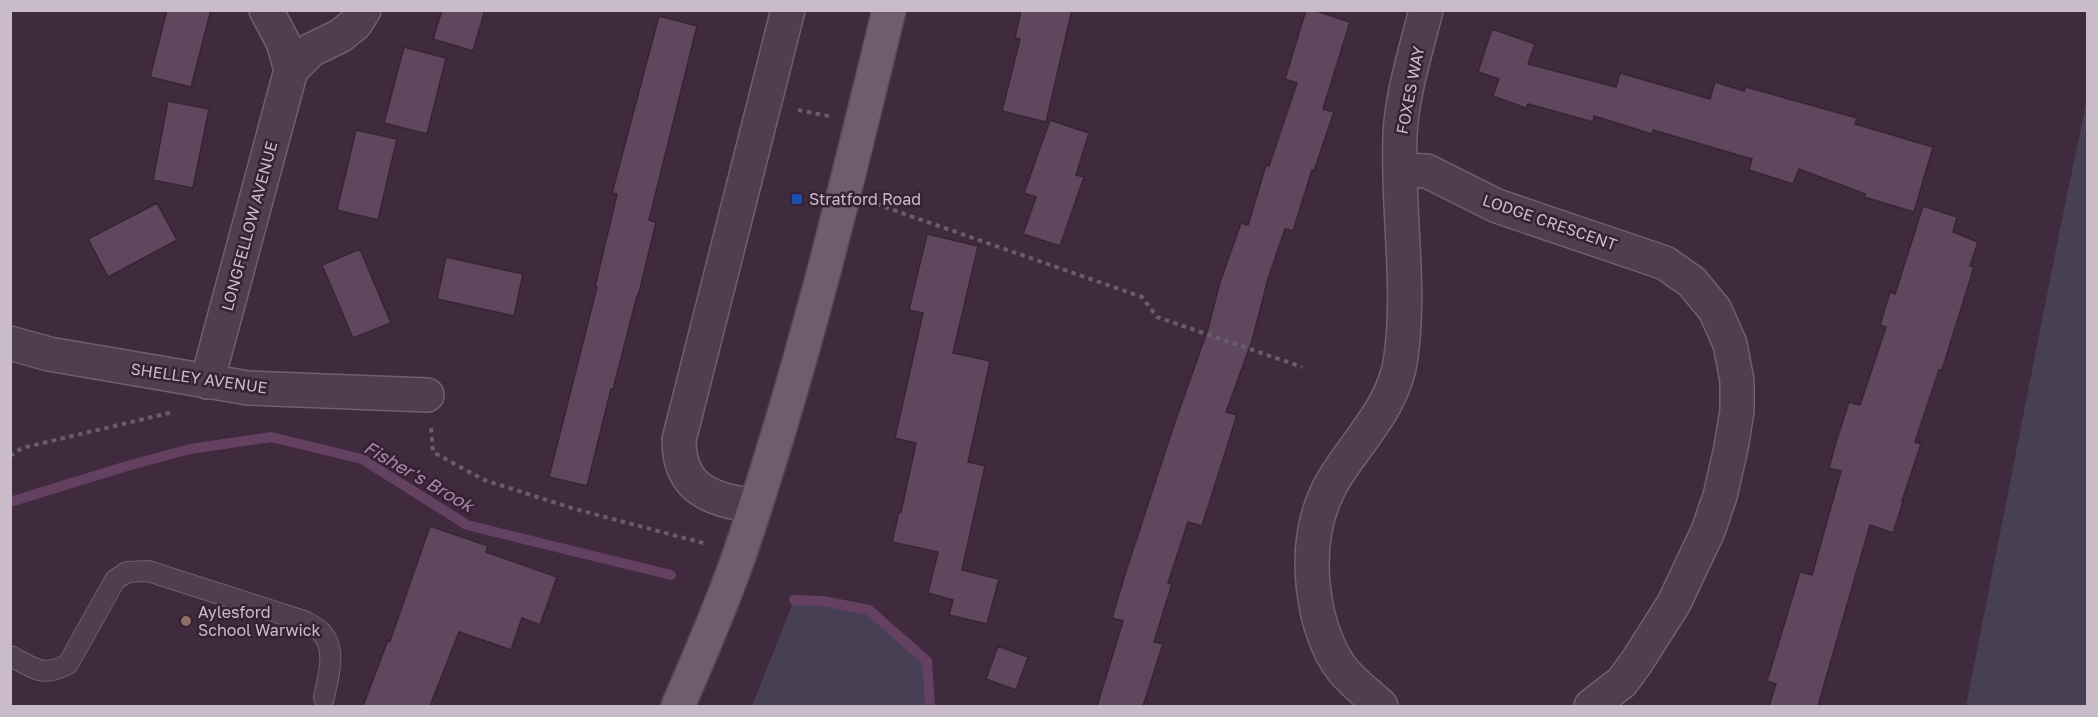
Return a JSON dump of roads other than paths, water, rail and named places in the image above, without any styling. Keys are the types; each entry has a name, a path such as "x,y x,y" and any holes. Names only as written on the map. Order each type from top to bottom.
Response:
{"main road":[{"path":"678,706 740,552 779,434 827,266 889,10"}],"street":[{"name":"LONGFELLOW AVENUE","path":"207,382 291,70 284,42 266,10"},
{"path":"291,70 311,50 340,36 355,24 364,10"},
{"path":"755,506 725,502 705,493 689,480 682,465 679,440 788,10"},
{"name":"FOXES WAY","path":"1401,170 1400,134 1405,98 1426,10"},
{"path":"1381,706 1341,668 1328,647 1313,593 1311,563 1313,537 1319,511 1333,481 1386,404 1395,384 1401,359 1405,321 1401,170"},
{"name":"LODGE CRESCENT","path":"1401,170 1427,171 1497,206 1665,263 1692,282 1715,310 1730,344 1737,381 1737,411 1720,496 1708,531 1674,603 1638,660 1622,682 1591,706"},
{"name":"SHELLEY AVENUE","path":"10,343 49,354 248,388 427,394"}],"lane":[{"path":"10,656 44,672 57,670 68,664 115,580 127,572 148,571 304,621 321,632 329,646 331,660 324,698"}],"waterway":[{"name":"Fisher's Brook","path":"10,502 190,449 271,437 362,459 467,525 671,575"},
{"name":"Fisher's Brook","path":"794,600 823,601 869,610 927,661 930,706"}],"place":[{"name":"Stratford Road","path":"797,199"},
{"name":"Aylesford School Warwick","path":"186,621"}]}
